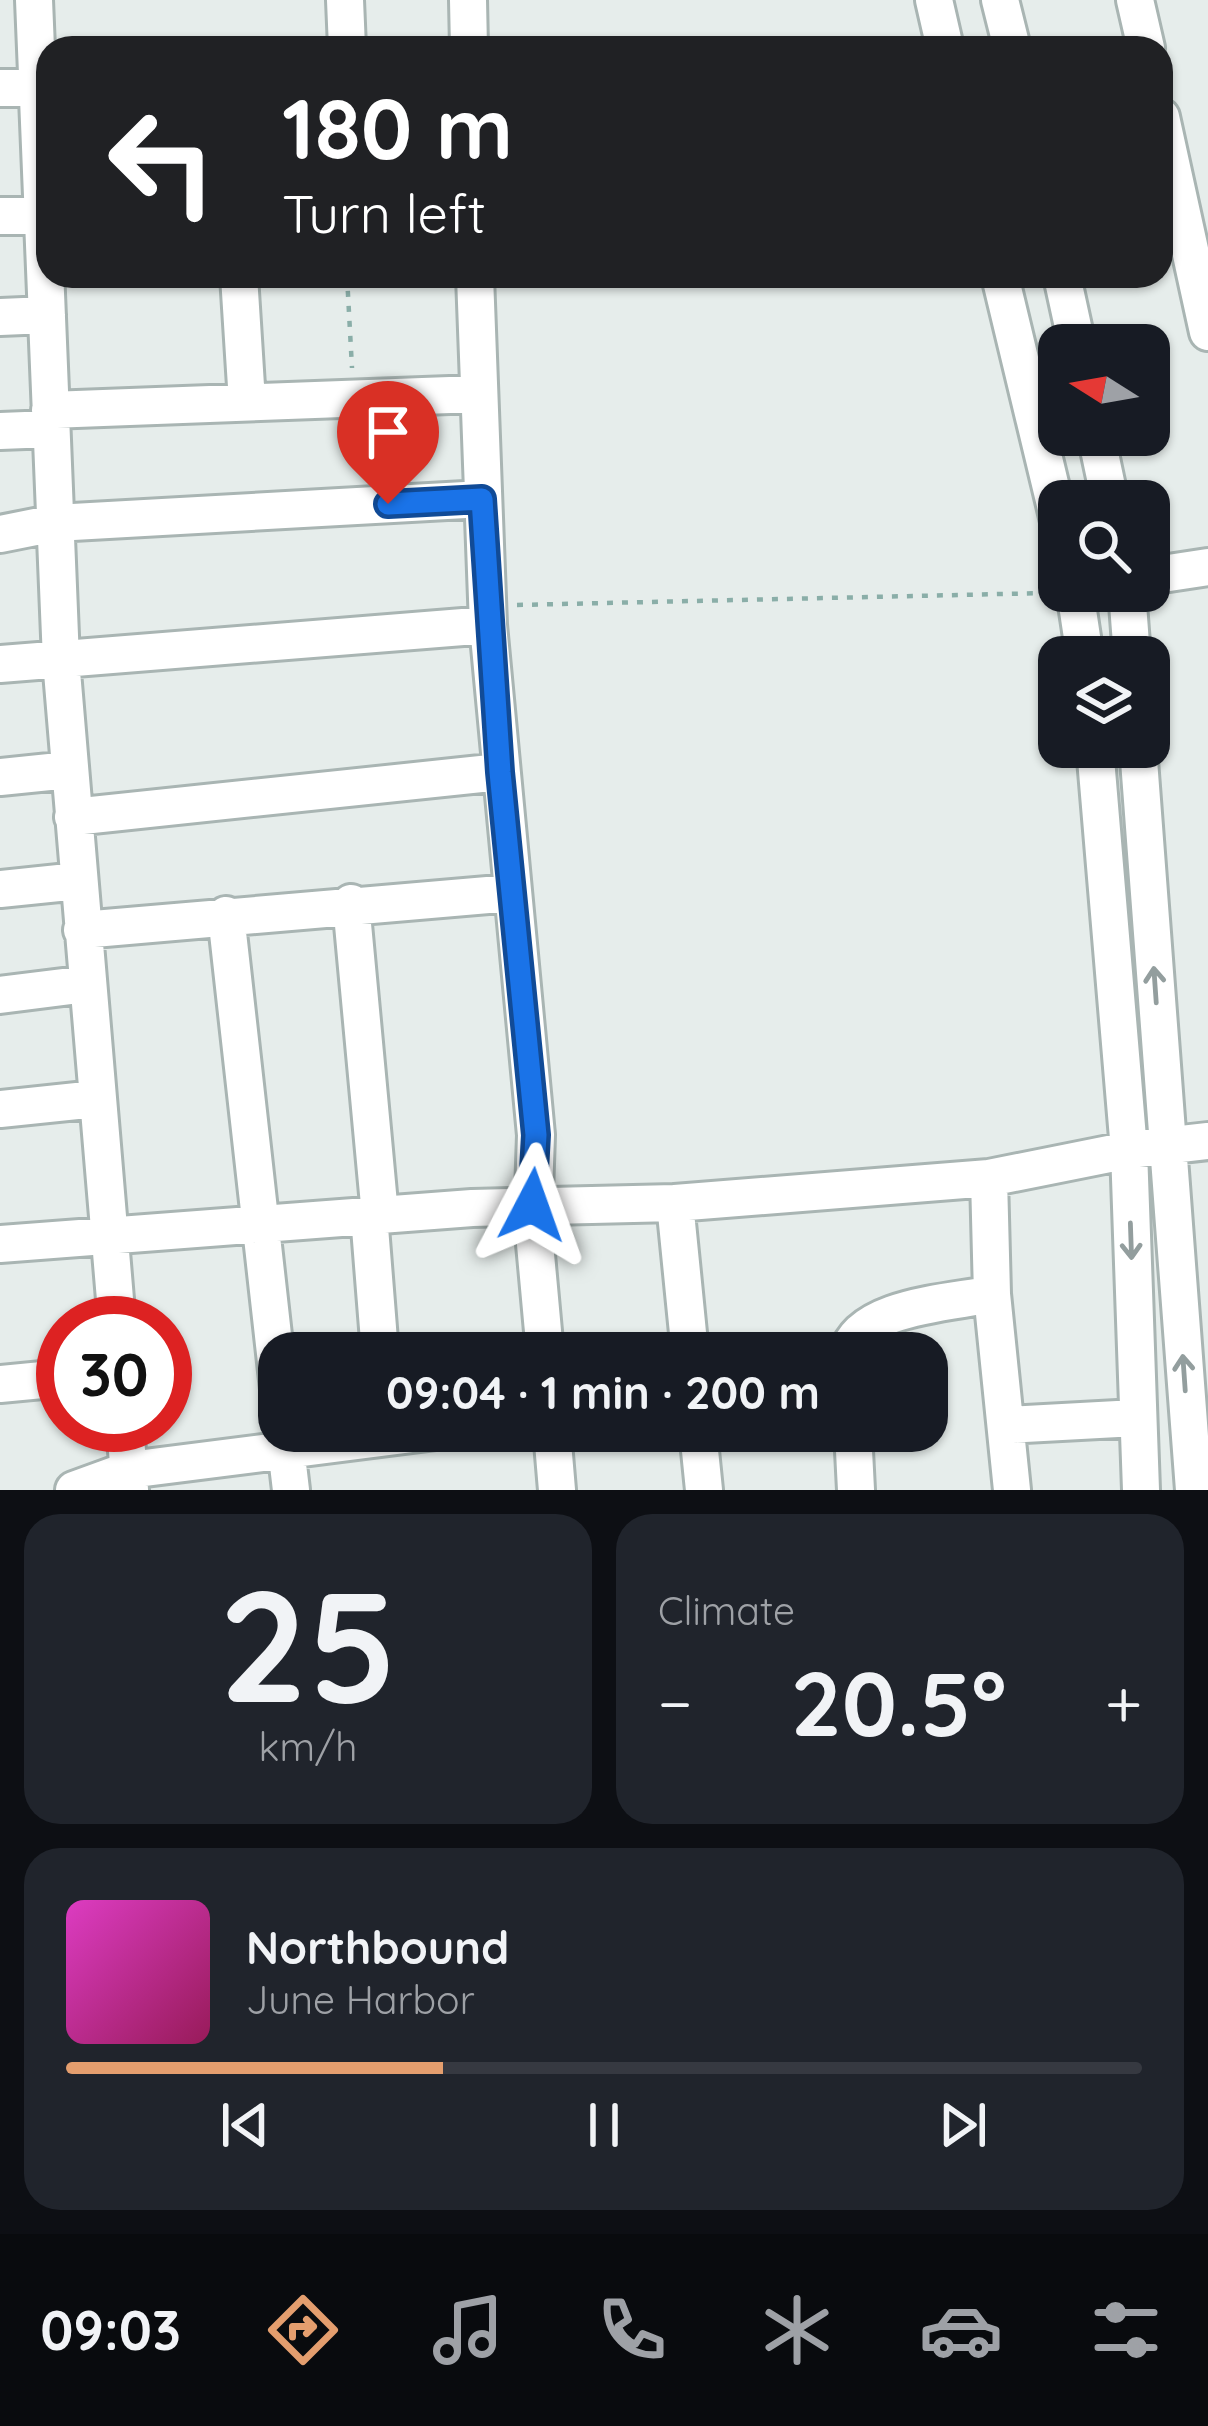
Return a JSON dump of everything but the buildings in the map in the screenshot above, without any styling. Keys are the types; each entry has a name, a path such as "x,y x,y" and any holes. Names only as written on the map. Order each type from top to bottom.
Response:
{"street":[{"path":"34,0 38,36"},
{"path":"345,0 346,36"},
{"path":"468,0 469,36"},
{"path":"934,0 942,36"},
{"path":"1000,0 1009,36"},
{"path":"1136,0 1144,36"},
{"path":"0,88 36,87"},
{"path":"1173,158 1208,161"},
{"path":"1173,184 1206,314"},
{"path":"0,216 36,216"},
{"path":"46,288 61,659 115,1296"},
{"path":"240,288 247,402"},
{"path":"475,288 488,615 536,1135 532,1205 542,1332"},
{"path":"1003,288 1049,480"},
{"path":"1065,288 1072,324"},
{"path":"0,317 47,315"},
{"path":"0,431 51,420 247,402 477,394"},
{"path":"0,534 55,523 482,499"},
{"path":"1170,573 1208,567"},
{"path":"0,664 488,615"},
{"path":"1097,768 1129,1150 1141,1490"},
{"path":"1139,768 1194,1490"},
{"path":"0,777 69,770"},
{"path":"74,817 500,772"},
{"path":"0,889 78,881"},
{"path":"82,930 511,892"},
{"path":"351,903 379,1332"},
{"path":"226,915 272,1332"},
{"path":"0,995 86,984"},
{"path":"0,1109 96,1099"},
{"path":"0,1244 532,1205 675,1203 989,1178 1129,1150 1208,1141"},
{"path":"989,1178 992,1294 1012,1490"},
{"path":"675,1203 688,1332"},
{"path":"859,1332 876,1318 992,1294"},
{"path":"0,1384 36,1381"},
{"path":"1007,1426 1136,1418"},
{"path":"74,1490 258,1446"},
{"path":"287,1452 291,1490"},
{"path":"554,1452 557,1490"},
{"path":"700,1452 704,1490"},
{"path":"854,1452 856,1490"}],"path":[{"path":"348,288 353,398"},
{"path":"488,615 1038,593"}],"route":[{"path":"388,504 482,499 500,772 536,1135 532,1205"}]}
